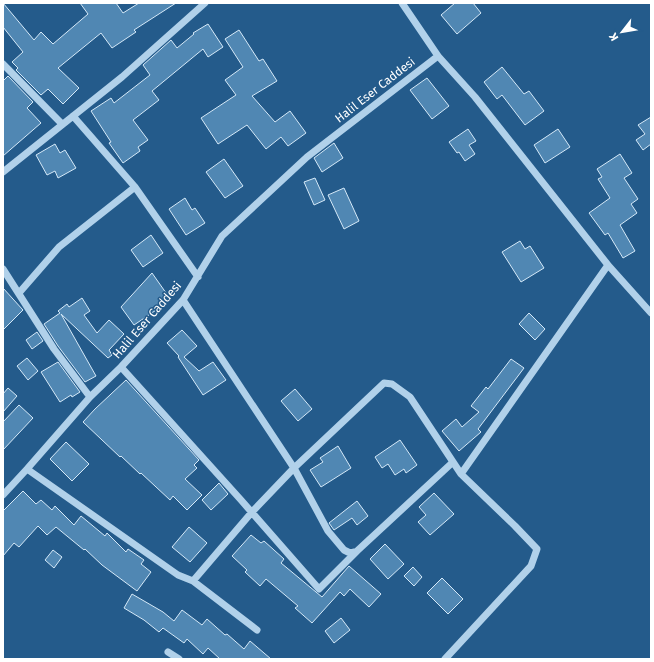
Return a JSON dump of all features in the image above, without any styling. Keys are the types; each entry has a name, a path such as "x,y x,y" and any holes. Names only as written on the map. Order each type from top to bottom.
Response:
{"street":[{"path":"3,172 122,77 205,3"},
{"path":"402,3 438,56 475,97 608,265 650,311"},
{"name":"Halil Eser Caddesi","path":"3,494 90,397 183,300 198,278 222,236 307,157 438,56"},
{"path":"3,64 62,124"},
{"path":"73,116 135,187 198,278"},
{"path":"19,293 59,247 135,187"},
{"path":"461,474 608,265"},
{"path":"3,269 54,349 90,397"},
{"path":"183,300 294,468 328,531 344,550 350,553 357,551"},
{"path":"121,366 319,589 357,551 453,462"},
{"path":"193,581 252,512 294,468 384,383 392,384 410,397 461,474 537,549 531,566 445,659"},
{"path":"27,469 178,575 193,581 257,630"},
{"path":"168,652 179,659"}],"building":[{"path":"3,3 34,40 41,32 53,44 88,14 80,3 116,3 123,13 139,3 176,3 134,30 136,32 112,48 101,33 58,68 79,88 63,104 48,89 41,95 16,70 18,68 12,62 23,52 3,27"},
{"path":"455,3 473,3 481,13 457,34 441,15"},
{"path":"208,24 223,47 208,57 203,49 152,91 159,100 133,120 148,140 138,147 140,151 123,163 109,143 111,142 91,111 111,98 114,103 150,75 143,65 171,40 177,48 194,34 193,33"},
{"path":"239,30 259,61 263,59 277,81 252,96 275,122 290,111 306,133 288,146 281,137 266,149 247,125 218,144 201,118 236,95 225,80 243,67 225,39"},
{"path":"502,67 524,94 529,91 544,111 525,125 502,95 497,99 484,82"},
{"path":"8,76 33,102 27,108 41,123 3,156 3,81"},
{"path":"427,78 449,106 432,119 410,90"},
{"path":"651,117 651,144 643,150 636,140 645,134 638,125"},
{"path":"468,129 476,141 469,145 475,154 465,161 459,152 457,153 449,142"},
{"path":"558,129 570,147 545,163 534,145"},
{"path":"334,143 343,158 322,172 314,158"},
{"path":"55,144 60,153 65,150 76,168 58,178 55,171 47,175 36,155"},
{"path":"620,154 632,173 624,178 638,199 631,204 637,213 620,225 635,251 623,258 608,233 605,235 589,213 610,198 598,179 602,177 597,169"},
{"path":"224,159 243,186 225,198 206,172"},
{"path":"315,178 325,200 314,205 304,182"},
{"path":"344,188 359,221 344,229 328,195"},
{"path":"185,198 192,210 195,208 205,223 186,235 169,209"},
{"path":"151,235 163,253 143,267 131,250"},
{"path":"520,241 525,249 530,246 544,268 521,282 502,252"},
{"path":"152,273 171,300 134,325 121,307"},
{"path":"3,288 23,310 3,330"},
{"path":"82,298 90,311 84,315 97,333 109,320 124,334 109,350 112,355 108,358 61,314 96,376 85,382 58,346 44,324 60,313 58,311 67,304 69,307"},
{"path":"529,313 545,329 535,340 519,324"},
{"path":"182,330 197,346 184,357 199,371 213,362 226,380 203,395 178,357 179,356 167,343"},
{"path":"37,332 43,341 32,349 26,340"},
{"path":"27,358 38,371 28,380 17,366"},
{"path":"511,359 524,368 478,429 481,432 459,451 442,431 456,419 462,427 479,412 471,406 486,387 488,389"},
{"path":"58,362 80,392 72,397 71,395 60,402 41,372"},
{"path":"126,380 199,460 194,465 197,468 185,479 202,495 187,510 173,496 170,500 141,473 140,474 121,456 120,457 83,422"},
{"path":"8,388 17,396 3,412 3,394"},
{"path":"295,389 312,409 298,421 281,401"},
{"path":"19,405 33,418 3,450 3,422"},
{"path":"400,440 417,465 406,473 404,469 395,475 388,464 382,468 375,457"},
{"path":"66,442 89,464 72,481 50,459"},
{"path":"338,446 351,468 321,487 310,470 323,462 320,458"},
{"path":"219,483 228,494 211,510 202,500"},
{"path":"23,491 36,504 41,500 52,510 55,506 74,525 81,516 105,536 107,533 126,552 128,549 144,560 141,564 151,572 137,591 102,565 85,549 84,550 56,527 47,535 38,526 19,547 14,543 3,556 3,511"},
{"path":"434,493 454,514 430,535 418,522 426,515 419,507"},
{"path":"357,501 368,516 357,525 352,518 334,530 329,523"},
{"path":"189,527 207,543 190,562 172,547"},
{"path":"251,535 261,543 264,541 284,559 281,563 322,597 349,566 381,594 369,607 350,589 344,596 340,592 312,623 295,608 298,606 266,579 260,586 245,572 247,570 232,556"},
{"path":"385,544 404,564 388,579 370,559"},
{"path":"53,550 62,557 54,568 45,560"},
{"path":"413,567 422,577 414,586 404,576"},
{"path":"442,578 463,599 448,614 427,593"},
{"path":"132,594 163,612 174,621 182,610 202,625 207,619 244,649 250,641 271,659 220,659 208,648 203,654 187,639 184,643 163,628 159,632 144,620 124,608"},
{"path":"341,618 350,630 334,643 325,631"}]}
